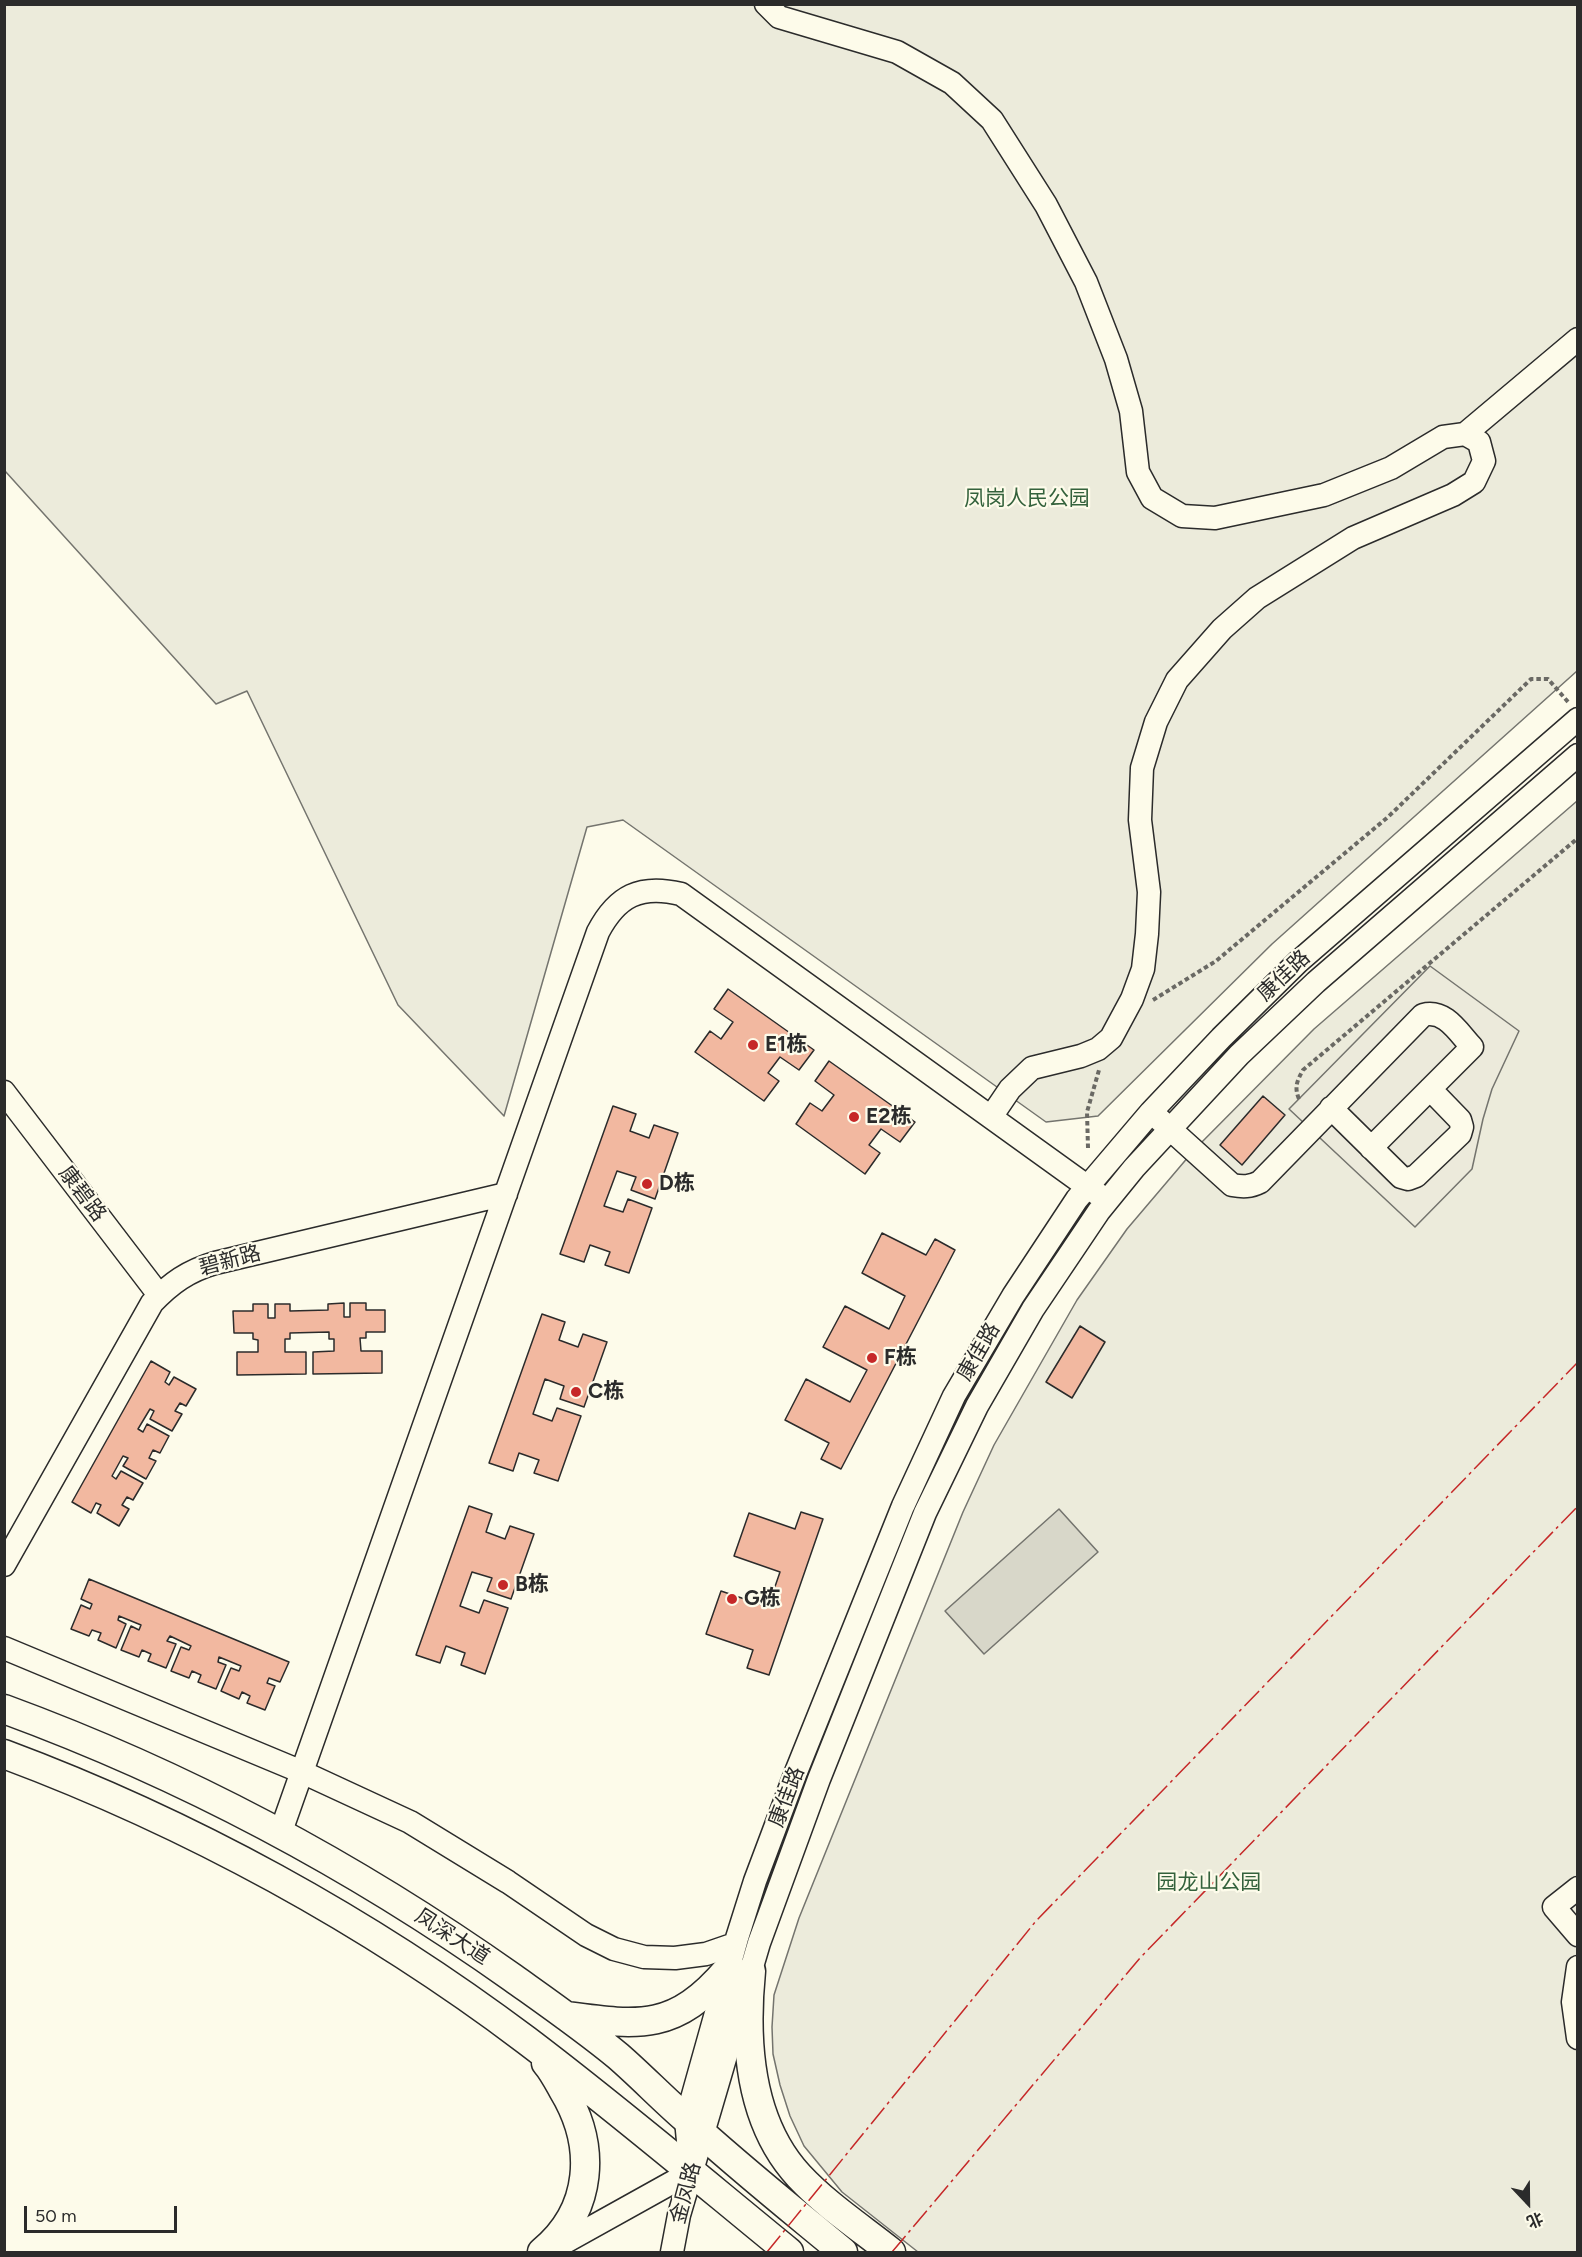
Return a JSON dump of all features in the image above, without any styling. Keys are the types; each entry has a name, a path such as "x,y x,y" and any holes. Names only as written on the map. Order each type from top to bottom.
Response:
{"main road":[{"name":"凤深大道","path":"4,1709 112,1752 189,1787 280,1834 412,1910 483,1957 619,2057 694,2127 843,2253"},
{"name":"凤深大道","path":"4,1754 127,1806 255,1869 389,1946 522,2037 593,2091 789,2253"},
{"path":"565,2016 624,2024 654,2020 683,2010 708,1992 738,1962"},
{"path":"738,1962 748,2001 750,2058 757,2093 775,2141 790,2165 810,2187 891,2253"},
{"path":"522,2037 549,2067 570,2101 584,2139 586,2167 582,2194 571,2220 544,2253"}],"street":[{"path":"766,4 778,16 897,52 952,82 992,120 1046,205 1086,282 1116,359 1131,411 1138,472 1152,498 1182,516 1215,518 1324,495 1391,468 1443,437 1465,434 1578,339"},
{"path":"991,1117 1010,1089 1032,1068 1081,1056 1098,1049 1111,1038 1122,1019 1143,969 1148,934 1149,892 1140,820 1142,768 1156,722 1177,680 1221,629 1257,598 1353,538 1454,495 1474,482 1484,461 1479,442 1465,434"},
{"name":"康佳路","path":"694,2127 738,1962 755,1881 903,1506 954,1396 989,1335 1088,1186 1151,1112 1244,1014 1298,962 1578,719"},
{"name":"康佳路","path":"738,1962 778,1888 925,1513 951,1456 1033,1309 1107,1201 1169,1128 1285,1011 1578,754"},
{"path":"280,1834 598,932 608,914 622,900 641,891 661,889 681,894 1107,1201"},
{"path":"1151,1112 1232,1185 1246,1187 1260,1182 1423,1015 1441,1014 1472,1047 1371,1148"},
{"path":"1332,1108 1401,1177 1408,1179 1416,1176 1460,1134 1462,1127 1460,1120 1430,1089"},
{"name":"康碧路","path":"4,1092 159,1295"},
{"name":"碧新路","path":"4,1565 152,1303 180,1277 206,1265 506,1194"},
{"path":"4,1648 302,1772 410,1822 489,1869 586,1935 614,1949 644,1957 675,1958 706,1954 738,1962"},
{"path":"1578,1888 1554,1907 1578,1935"},
{"path":"1578,1967 1573,2002 1578,2038"},
{"name":"金凤路","path":"672,2253 679,2215 691,2172 694,2127"},
{"path":"544,2253 691,2172"}],"path":[{"path":"1122,1019 1225,953 1388,817 1531,680 1548,679 1556,687"},
{"path":"1299,1099 1296,1090 1297,1082 1303,1070 1578,838"},
{"path":"1088,1148 1087,1112 1100,1064 1098,1049"}],"green space":[{"name":"凤岗人民公园","path":"5,5 1577,5 1577,671 1272,944 1098,1116 1046,1122 623,820 587,827 504,1116 398,1005 247,691 216,704 5,471"},
{"name":"园龙山公园","path":"1577,801 1577,2252 918,2252 842,2192 804,2146 790,2116 780,2085 773,2054 772,2027 774,1995 799,1918 963,1512 994,1445 1077,1300 1127,1229 1195,1149 1314,1029"}],"shaded area":[{"path":"1430,966 1519,1031 1492,1089 1472,1169 1415,1227 1289,1109"},
{"path":"1059,1509 1098,1552 984,1654 945,1611"}],"building":[{"name":"E1栋","path":"728,989 814,1050 799,1070 780,1057 768,1073 779,1081 764,1101 695,1052 710,1031 721,1039 733,1022 714,1009"},
{"name":"E2栋","path":"829,1061 915,1122 900,1142 881,1129 869,1145 880,1153 865,1174 796,1124 810,1103 822,1111 834,1095 815,1081"},
{"path":"1263,1096 1285,1115 1242,1165 1220,1145"},
{"name":"D栋","path":"613,1106 636,1114 630,1131 649,1138 654,1125 678,1133 655,1199 631,1190 636,1177 617,1171 604,1206 623,1212 628,1199 652,1208 629,1273 605,1265 610,1252 590,1245 584,1262 560,1254"},
{"name":"F栋","path":"882,1233 926,1255 935,1239 955,1250 841,1469 821,1459 829,1443 785,1420 806,1379 850,1402 867,1370 823,1347 845,1306 889,1329 905,1296 862,1273"},
{"path":"344,1303 344,1317 350,1317 350,1303 366,1303 366,1310 385,1310 385,1332 366,1332 366,1338 360,1338 361,1351 382,1351 382,1373 313,1374 313,1352 334,1351 334,1339 329,1339 329,1332 290,1333 290,1339 285,1339 285,1352 306,1352 306,1374 237,1375 237,1352 258,1352 258,1340 253,1339 253,1333 234,1333 233,1311 253,1311 253,1304 268,1304 268,1318 275,1318 275,1304 290,1304 290,1311 328,1310 328,1304"},
{"name":"C栋","path":"542,1314 565,1322 559,1340 578,1347 583,1334 607,1342 584,1407 560,1399 564,1386 545,1379 533,1414 552,1421 557,1408 581,1416 558,1481 534,1473 539,1460 519,1453 513,1471 489,1463"},
{"path":"1080,1326 1105,1342 1072,1398 1046,1382"},
{"path":"151,1361 170,1372 165,1382 169,1385 174,1377 196,1389 186,1406 180,1403 175,1411 182,1414 172,1431 150,1419 154,1411 150,1409 138,1429 143,1432 147,1424 169,1436 160,1453 153,1450 149,1458 156,1461 146,1479 123,1466 128,1458 123,1456 112,1476 116,1479 121,1471 143,1483 133,1500 127,1497 122,1505 129,1509 119,1526 97,1513 101,1505 96,1503 91,1513 72,1502"},
{"name":"B栋","path":"469,1506 492,1514 486,1532 505,1539 510,1526 534,1534 511,1599 487,1591 492,1578 472,1572 460,1606 479,1613 484,1600 508,1608 485,1674 461,1665 465,1653 446,1646 440,1663 416,1655"},
{"name":"G栋","path":"801,1512 823,1519 769,1675 747,1668 753,1650 706,1634 721,1591 768,1607 780,1572 734,1556 749,1513 795,1529"},
{"path":"89,1579 289,1662 280,1682 269,1678 267,1683 275,1686 265,1710 247,1703 250,1696 242,1692 239,1699 221,1691 231,1668 239,1671 241,1666 219,1657 218,1662 226,1665 216,1689 198,1682 201,1675 192,1671 189,1678 171,1671 181,1647 189,1650 191,1646 170,1636 167,1641 176,1644 166,1668 148,1661 151,1654 142,1650 139,1657 121,1650 131,1626 139,1630 141,1625 119,1616 118,1620 126,1624 116,1648 98,1640 101,1633 92,1630 89,1636 71,1629 81,1605 90,1609 92,1604 81,1599"}],"power":[{"path":"767,2252 1036,1921 1578,1362"},
{"path":"892,2252 1140,1958 1578,1506"}],"place":[{"name":"E1栋","path":"753,1045"},
{"name":"E2栋","path":"854,1117"},
{"name":"D栋","path":"647,1184"},
{"name":"F栋","path":"872,1358"},
{"name":"C栋","path":"576,1392"},
{"name":"B栋","path":"503,1585"},
{"name":"G栋","path":"732,1599"}]}
